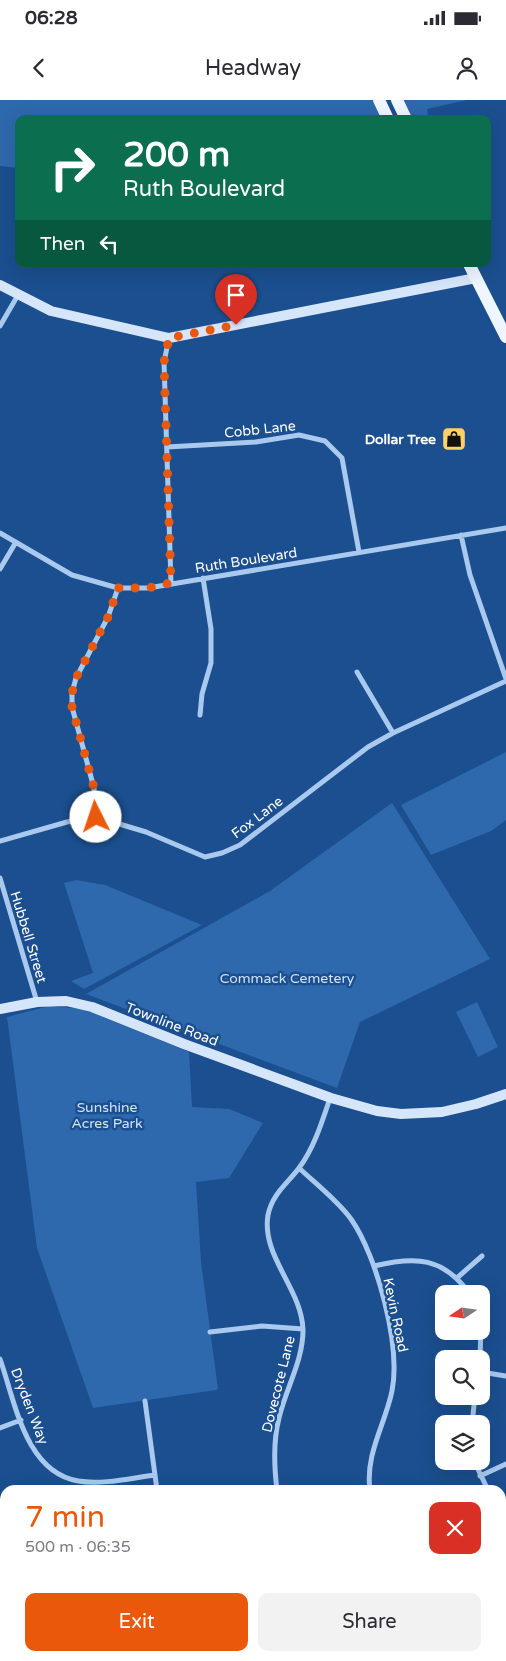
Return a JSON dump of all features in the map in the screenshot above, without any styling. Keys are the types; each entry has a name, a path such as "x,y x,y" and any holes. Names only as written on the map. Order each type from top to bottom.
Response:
{"main road":[{"path":"380,100 386,115"},
{"path":"398,100 404,115"},
{"path":"470,267 506,337"},
{"path":"0,285 51,311 169,338 476,278"},
{"name":"Townline Road","path":"0,1009 37,1002 66,1001 92,1006 186,1045 330,1098 377,1111 418,1114 442,1112 476,1104 505,1093"}],"street":[{"path":"0,326 18,295"},
{"path":"169,338 164,362 171,583"},
{"name":"Cobb Lane","path":"167,447 256,442 299,434 325,441 342,458 359,552"},
{"name":"Ruth Boulevard","path":"0,533 72,575 118,588 148,588 506,528"},
{"path":"461,535 470,575 506,680"},
{"path":"0,570 16,542"},
{"path":"200,715 202,694 211,663 212,629 203,578"},
{"path":"96,817 94,788 72,707 72,693 76,678 108,617 118,588"},
{"path":"357,672 393,733"},
{"name":"Fox Lane","path":"0,841 67,822 96,817 146,832 205,857 222,853 240,845 341,767 393,733 506,680"},
{"name":"Hubbell Street","path":"1,882 37,1002"},
{"name":"Dovecote Lane","path":"277,1485 274,1455 278,1419 298,1361 303,1328 293,1292 272,1249 268,1230 268,1214 279,1190 299,1168 310,1150 330,1098"},
{"name":"Kevin Road","path":"299,1168 350,1218 363,1240 374,1266 389,1326 394,1371 388,1406 371,1455 368,1478 369,1485"},
{"path":"458,1277 482,1256"},
{"path":"374,1266 408,1260 426,1261 442,1267 458,1277 464,1285"},
{"path":"210,1332 262,1326 303,1328"},
{"name":"Dryden Way","path":"0,1358 21,1420 38,1456 59,1475 79,1481 100,1482 155,1475"},
{"path":"490,1373 506,1376"},
{"path":"145,1401 156,1485"},
{"path":"0,1428 21,1420"},
{"path":"480,1476 506,1464"},
{"path":"478,1470 485,1485"}],"green space":[{"path":"0,100 377,100 383,115 15,115 15,168 0,166"},
{"path":"403,100 467,100 427,109 428,115 410,115"},
{"path":"506,752 506,820 491,831 431,855 401,805"},
{"name":"Commack Cemetery","path":"392,803 490,959 360,1022 337,1088 86,994 270,891"},
{"path":"76,880 105,885 202,925 84,989 71,981 93,973 64,883"},
{"path":"477,1002 498,1047 478,1057 456,1012"},
{"name":"Sunshine Acres Park","path":"49,1006 84,1009 189,1052 192,1107 229,1109 263,1123 229,1178 196,1182 201,1262 218,1389 216,1390 93,1408 37,1248 7,1017"}],"place":[{"name":"Dollar Tree","path":"454,439"}],"route":[{"path":"96,817 94,788 72,707 72,693 76,678 108,617 118,588 148,588 171,583 164,362 169,338 236,325"}]}
